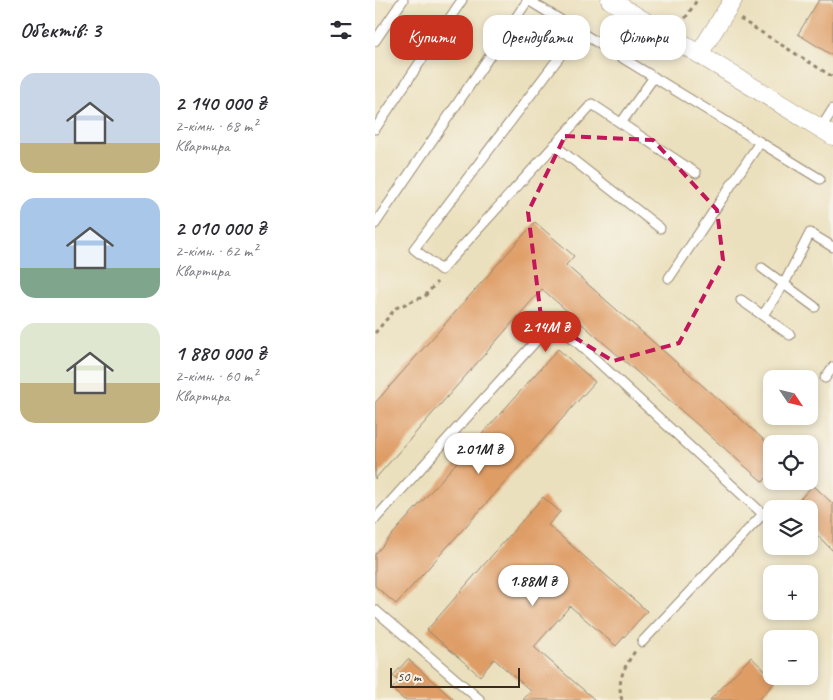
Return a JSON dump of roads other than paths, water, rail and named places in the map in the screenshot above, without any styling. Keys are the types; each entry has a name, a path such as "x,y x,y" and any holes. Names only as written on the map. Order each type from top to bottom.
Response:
{"street":[{"path":"610,0 827,132"},
{"path":"699,54 730,5"}],"lane":[{"path":"375,41 403,0"},
{"path":"375,129 462,0"},
{"path":"375,224 528,0 553,15"},
{"path":"590,38 820,179"},
{"path":"557,60 414,249 441,270 592,104 696,173"},
{"path":"621,123 654,77"},
{"path":"827,132 833,109"},
{"path":"669,278 760,142"},
{"path":"554,145 660,228"},
{"path":"763,316 784,284 810,233 833,247"},
{"path":"762,268 815,307"},
{"path":"741,300 790,336"},
{"path":"375,519 554,321 763,514 641,642"},
{"path":"825,378 833,367"},
{"path":"375,610 480,700"}]}
